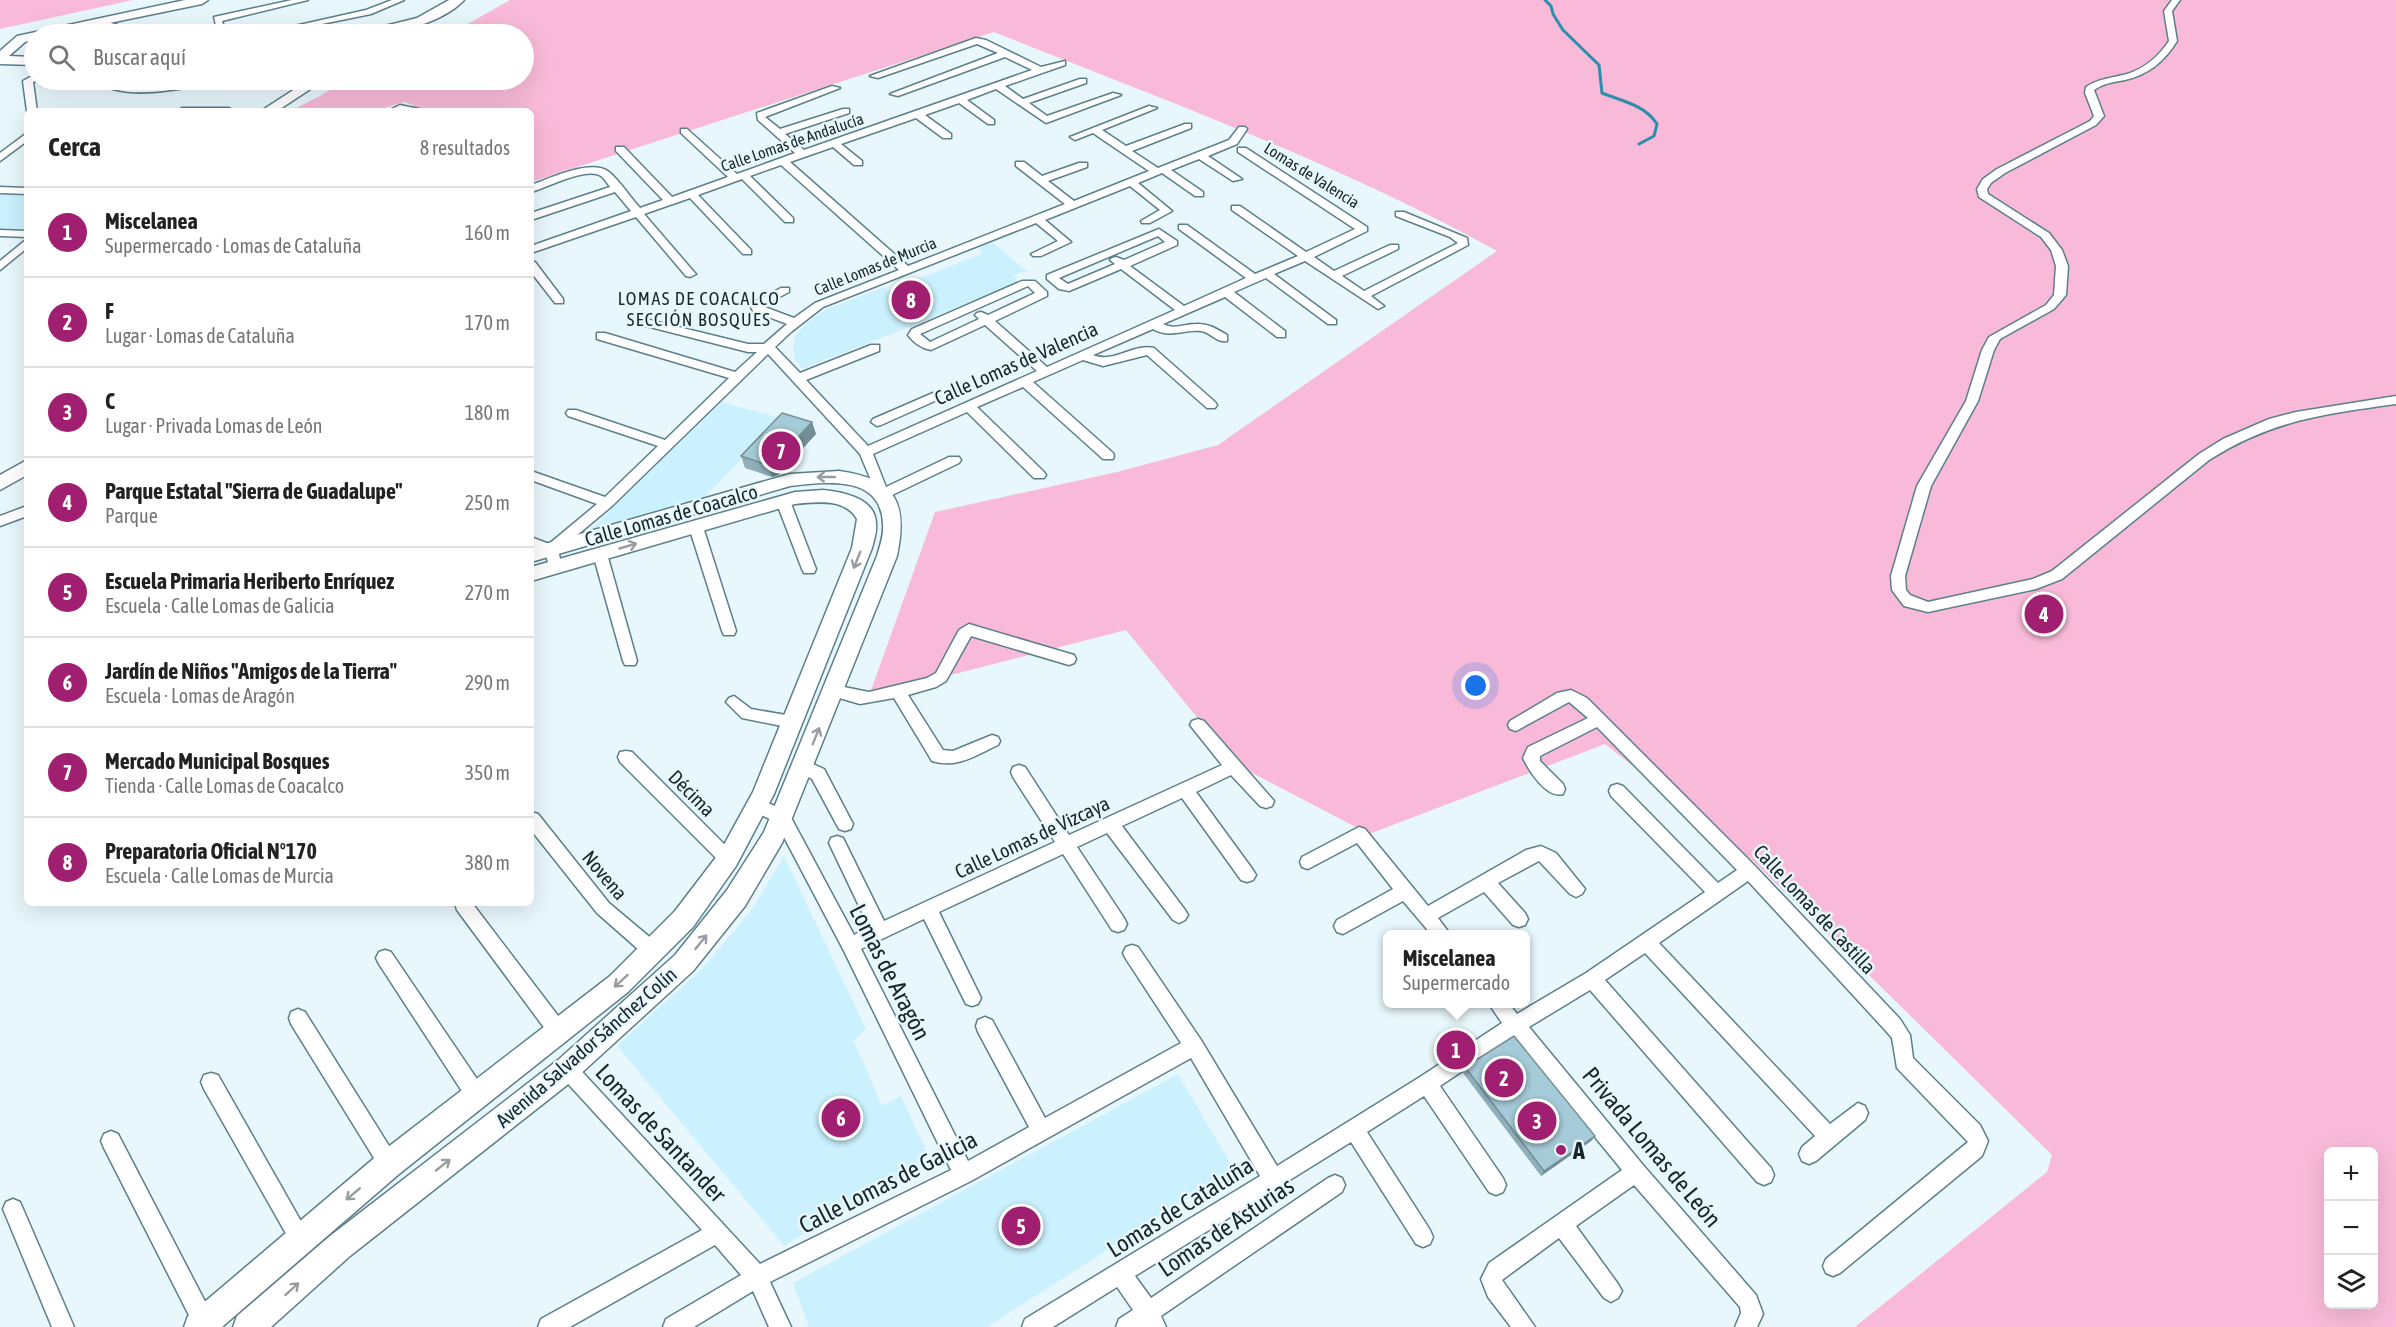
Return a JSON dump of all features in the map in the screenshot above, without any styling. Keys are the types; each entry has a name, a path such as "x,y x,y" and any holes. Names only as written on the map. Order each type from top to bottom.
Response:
{"street":[{"path":"90,24 202,0"},
{"path":"219,24 217,19 304,0"},
{"path":"313,24 368,12 400,0"},
{"path":"2176,0 2168,11 2173,41 2160,58 2134,74 2096,83 2089,89 2089,96 2099,109 2099,116 2092,123 2001,171 1987,181 1982,189 1983,195 1990,202 2031,224 2045,235 2056,250 2062,266 2060,295 2050,308 1995,337 1988,350 1972,400 1924,486 1898,576 1901,598 1914,606 1928,607 2036,584 2057,575 2204,456 2230,439 2259,426 2303,413 2396,400"},
{"path":"431,24 460,3"},
{"path":"416,24 460,3"},
{"path":"100,22 106,24"},
{"path":"1,57 24,38"},
{"path":"875,76 968,43 983,42 1041,71"},
{"path":"1,57 24,53"},
{"path":"895,94 1006,53"},
{"path":"1,57 24,59"},
{"name":"Calle Lomas de Andalucía","path":"534,249 1062,63"},
{"path":"1021,103 1083,81"},
{"path":"998,86 1044,119 1049,120 1116,95"},
{"path":"802,154 761,118 762,113 835,88"},
{"path":"32,90 33,108"},
{"path":"256,108 282,90"},
{"path":"273,108 301,90"},
{"path":"960,99 991,122"},
{"path":"1075,137 1152,108"},
{"path":"778,133 846,111"},
{"path":"918,114 947,136"},
{"path":"1125,150 1188,126"},
{"name":"Calle Lomas de Murcia","path":"554,558 607,503 796,322 819,305 1233,142 1242,129"},
{"path":"1095,130 1199,194"},
{"path":"684,131 789,219"},
{"path":"0,158 24,138"},
{"path":"834,143 858,163"},
{"path":"620,149 670,201"},
{"name":"Lomas de Valencia","path":"1242,150 1363,229"},
{"path":"1200,155 1237,179"},
{"path":"782,162 906,270"},
{"path":"1020,164 1073,205"},
{"path":"1041,180 1083,165"},
{"path":"534,188 584,171 595,170 604,173 690,274"},
{"path":"1131,183 1167,211 1146,221"},
{"path":"534,216 617,188"},
{"path":"0,190 24,191"},
{"path":"691,193 747,252"},
{"path":"1236,208 1378,306"},
{"path":"1363,296 1463,245 1463,240 1454,235 1400,214"},
{"path":"1037,219 1065,242 1037,254"},
{"path":"1183,227 1254,279"},
{"name":"Calle Lomas de Valencia","path":"866,452 1363,229"},
{"path":"1159,232 1173,243 1122,265 1069,288 1063,287 1052,279 1053,276 1159,232"},
{"path":"0,233 24,234"},
{"path":"0,267 24,245"},
{"path":"1334,275 1394,248"},
{"path":"1107,253 1183,311"},
{"path":"534,268 559,301"},
{"path":"1267,274 1332,322"},
{"path":"1026,283 1031,283 1042,292 1041,295 987,320 931,346 926,345 914,335 916,332 1026,283"},
{"path":"785,290 756,305 757,309 796,322"},
{"path":"1226,292 1281,334"},
{"path":"972,307 1045,372"},
{"path":"642,322 748,348 769,348 866,452 882,493 954,460"},
{"path":"1154,324 1163,332 1202,327 1223,338"},
{"path":"601,336 739,377"},
{"path":"799,378 875,348"},
{"path":"1083,355 1092,361 1112,362 1138,351 1150,351 1211,405"},
{"path":"1025,382 1108,456"},
{"path":"878,422 933,397"},
{"path":"916,405 934,422"},
{"path":"968,406 1039,475"},
{"path":"572,413 668,445"},
{"path":"0,484 24,468"},
{"path":"534,477 607,503"},
{"name":"Calle Lomas de Coacalco","path":"534,572 554,558 790,480 843,477 865,482 882,493"},
{"path":"0,499 24,484"},
{"name":"Avenida Salvador Sánchez Colín","path":"261,1323 340,1246 567,1069 684,963 736,898 774,836 804,767 887,556 893,526 890,506 882,493"},
{"name":"Calle Lomas de Coacalco","path":"534,555 554,558 600,555 783,501 816,495 837,498 857,507"},
{"path":"783,501 809,568"},
{"name":"Avenida Salvador Sánchez Colín","path":"202,1325 389,1164 619,984 684,920 728,859 758,805 862,548 867,528 866,517 857,507"},
{"path":"0,521 24,512"},
{"path":"696,526 729,631"},
{"path":"534,544 554,558"},
{"path":"600,555 630,661"},
{"path":"834,691 860,698 898,692 931,683 941,677 964,634 969,630 1069,659"},
{"path":"820,653 848,656"},
{"path":"898,692 938,756 954,759 992,741"},
{"name":"Calle Lomas de Castilla","path":"1516,725 1562,697 1571,696 1582,702 1749,871 1893,1025 1901,1035 1904,1062 1973,1131 1977,1142 1975,1149 1833,1266"},
{"path":"734,702 747,714 792,722"},
{"path":"1557,789 1534,765 1531,758 1534,752 1598,720"},
{"path":"1198,725 1233,767 1266,801"},
{"name":"Décima","path":"626,757 728,859"},
{"path":"804,767 818,774 845,824"},
{"name":"Calle Lomas de Vizcaya","path":"850,945 1233,767"},
{"path":"1019,772 1118,924"},
{"path":"1185,789 1247,875"},
{"path":"1617,790 1716,892"},
{"path":"758,805 782,817"},
{"name":"Lomas de Aragón","path":"782,817 850,945 964,1174"},
{"name":"Novena","path":"534,822 603,908 652,951"},
{"path":"1110,824 1179,915"},
{"path":"1308,862 1359,834 1438,930"},
{"path":"837,843 880,931"},
{"path":"1426,916 1541,852 1550,858 1576,889"},
{"name":"Lomas de Cataluña","path":"1033,1327 1354,1130 1515,1024 1592,979 1749,871"},
{"path":"1487,882 1519,919"},
{"path":"1343,926 1405,891"},
{"path":"464,906 558,1031"},
{"path":"928,908 972,998"},
{"path":"1645,941 1828,1136"},
{"path":"1132,953 1194,1046 1274,1179"},
{"path":"385,958 476,1095"},
{"path":"1592,979 1764,1174"},
{"name":"Privada Lomas de León","path":"1501,1008 1636,1172 1749,1302 1752,1314 1746,1327"},
{"path":"298,1018 389,1164"},
{"path":"985,1026 1041,1131"},
{"name":"Calle Lomas de Galicia","path":"757,1277 964,1174 1194,1046"},
{"name":"Lomas de Santander","path":"567,1069 757,1277 780,1327"},
{"path":"211,1082 300,1239"},
{"path":"1427,1084 1496,1185"},
{"path":"1809,1154 1858,1113"},
{"path":"1354,1130 1423,1237"},
{"path":"111,1141 202,1325"},
{"path":"1524,1327 1495,1290 1491,1279 1497,1270 1636,1172"},
{"name":"Lomas de Asturias","path":"1127,1327 1152,1320 1335,1185"},
{"path":"14,1209 63,1327"},
{"path":"322,1220 340,1246"},
{"path":"1562,1225 1611,1291"},
{"name":"Lomas de Santander","path":"549,1327 718,1232"},
{"path":"1121,1274 1152,1320"},
{"path":"674,1327 757,1277"}],"shaded area":[{"path":"0,0 133,0 0,29"},
{"path":"510,0 2396,0 2396,1327 1855,1327 2047,1172 2052,1155 1751,859 1605,744 1369,834 1235,764 1126,630 869,696 935,512 1117,472 1218,445 1497,251 1375,189 1312,161 994,32 534,181 534,108 411,108 413,105 404,102 385,108 296,108 330,90 534,90 534,24 468,24"},
{"path":"0,193 24,193 24,232 0,231"},
{"path":"993,243 1027,271 1014,275 1018,281 802,369 795,359 793,347 796,335 810,320 827,309 884,287 888,291 983,253 979,247"},
{"path":"722,402 781,418 703,499 587,533"},
{"path":"784,856 866,1029 854,1041 882,1106 901,1096 931,1161 834,1215 784,1246 617,1046 704,967 752,909"},
{"path":"1178,1074 1234,1169 987,1327 809,1327 793,1283"}],"building":[{"path":"782,413 812,422 774,463 768,465 741,456"},
{"path":"1514,1036 1595,1136 1544,1171 1465,1067"}],"waterway":[{"path":"1545,0 1551,6 1563,30 1599,65 1602,93 1640,108 1657,124 1654,136 1639,144"}],"place":[{"name":"Preparatoria Oficial N°170","path":"911,300"},
{"name":"Mercado Municipal Bosques","path":"781,451"},
{"name":"Parque Estatal \"Sierra de Guadalupe\"","path":"2044,614"},
{"name":"Miscelanea","path":"1456,1050"},
{"name":"F","path":"1504,1078"},
{"name":"Jardín de Niños \"Amigos de la Tierra\"","path":"841,1118"},
{"name":"C","path":"1537,1121"},
{"name":"A","path":"1561,1150"},
{"name":"Escuela Primaria Heriberto Enríquez","path":"1021,1226"}],"district":[{"name":"LOMAS DE COACALCO SECCIÓN BOSQUES","path":"699,308"}]}
